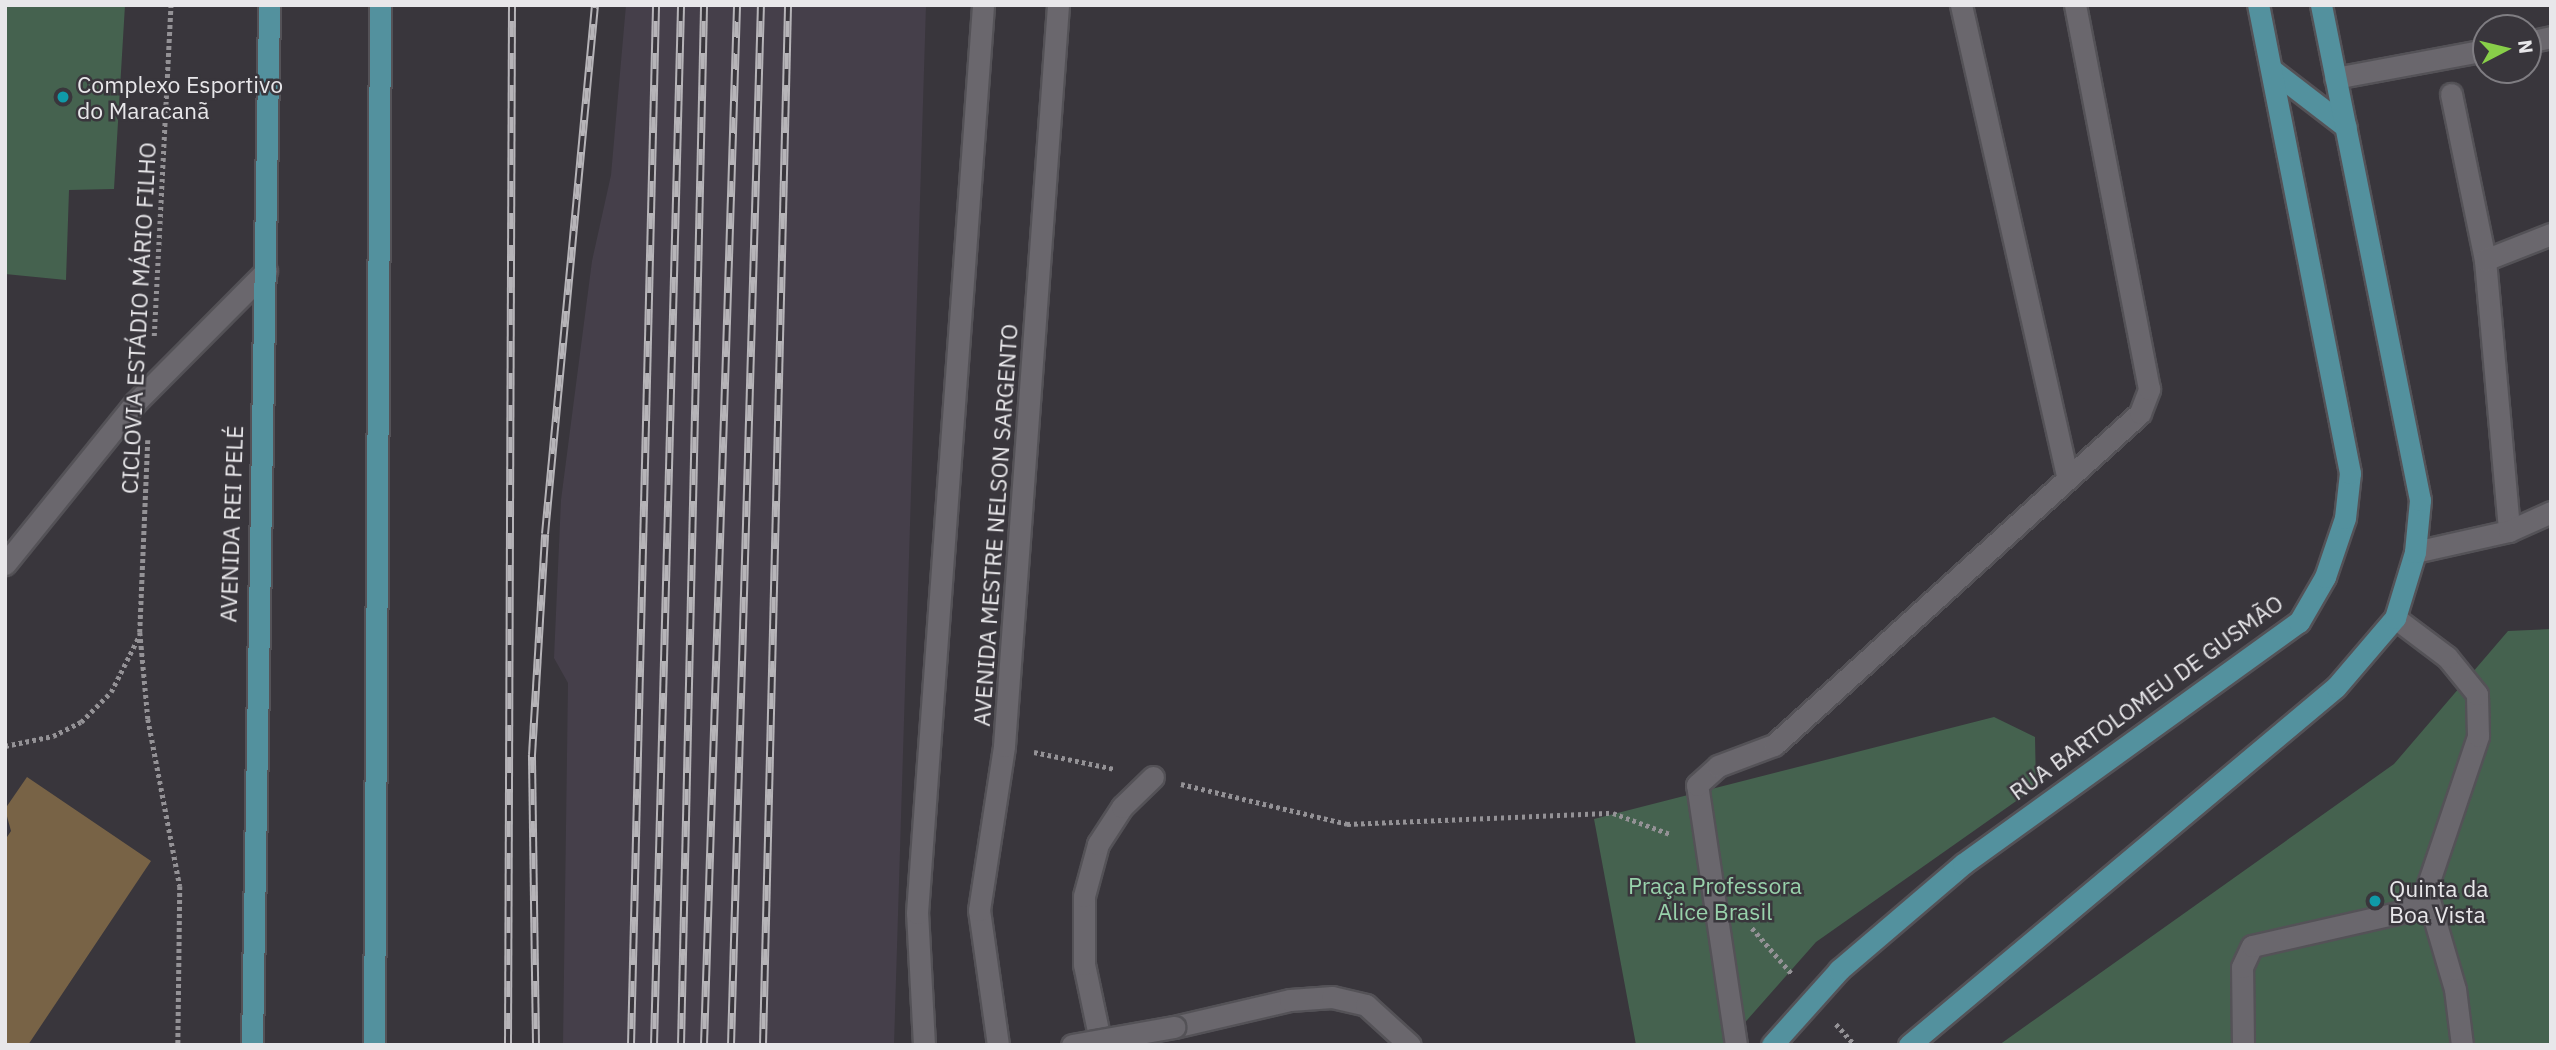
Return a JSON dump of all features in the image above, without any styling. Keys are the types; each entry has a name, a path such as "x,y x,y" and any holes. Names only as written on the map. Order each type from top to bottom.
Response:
{"main road":[{"name":"AVENIDA REI PELÉ","path":"251,1045 254,599 266,271 269,5"},
{"path":"374,1045 380,5"},
{"name":"RUA BARTOLOMEU DE GUSMÃO","path":"1772,1045 1839,970 1963,864 2299,622 2325,577 2346,518 2350,473 2258,5"},
{"path":"1909,1045 2336,687 2395,618 2415,552 2420,500 2407,424 2320,5"},
{"path":"2272,70 2346,127"}],"street":[{"path":"924,1045 917,912 983,5"},
{"name":"AVENIDA MESTRE NELSON SARGENTO","path":"998,1045 979,910 1004,746 1058,5"},
{"path":"1962,5 2068,478"},
{"path":"1736,1045 1697,785 1718,766 1774,745 2140,413 2149,389 2075,5"},
{"path":"2334,78 2472,53"},
{"path":"2451,94 2486,260 2509,531"},
{"path":"2486,260 2551,234"},
{"path":"5,564 151,386 266,271"},
{"path":"2415,552 2509,531 2551,512"},
{"path":"2243,1045 2242,967 2252,946 2406,911 2426,890 2477,736 2477,694 2447,657 2395,618"},
{"path":"1101,1045 1084,964 1084,896 1098,844 1122,807 1153,778"},
{"path":"2426,890 2455,989 2462,1045"},
{"path":"1072,1045 1290,1000 1332,997 1366,1005 1410,1045"}],"path":[{"name":"CICLOVIA ESTÁDIO MÁRIO FILHO","path":"171,5 140,632 148,719 180,886 177,1045"},
{"name":"CICLOVIA ESTÁDIO MÁRIO FILHO","path":"5,746 53,736 81,722 111,692 140,632"},
{"path":"1004,746 1347,824 1613,813 1664,827 1679,845"},
{"path":"1750,925 1795,977"},
{"path":"1836,1024 1854,1044"}],"shaded area":[{"path":"626,5 926,5 894,1045 563,1045 568,683 554,658 561,500 592,261 611,175"}],"green space":[{"name":"Complexo Esportivo do Maracanã","path":"5,5 125,5 114,189 69,190 66,280 5,274"},
{"name":"Quinta da Boa Vista","path":"2551,629 2551,1045 1999,1045 2394,764 2508,631"},
{"name":"Praça Professora Alice Brasil","path":"1994,717 2035,737 2036,787 1816,942 1725,1045 1636,1045 1594,819"}],"building":[{"path":"27,777 151,861 28,1045 5,1045 5,840 11,831 5,809"}],"railway":[{"path":"508,1045 512,5"},
{"path":"536,1045 532,755 545,534 595,5"},
{"path":"631,1045 656,5"},
{"path":"654,1045 681,5"},
{"path":"681,1045 704,5"},
{"path":"704,1045 737,5"},
{"path":"731,1045 761,5"},
{"path":"763,1045 788,5"}],"place":[{"name":"Complexo Esportivo do Maracanã","path":"63,97"},
{"name":"Quinta da Boa Vista","path":"2375,901"}]}
